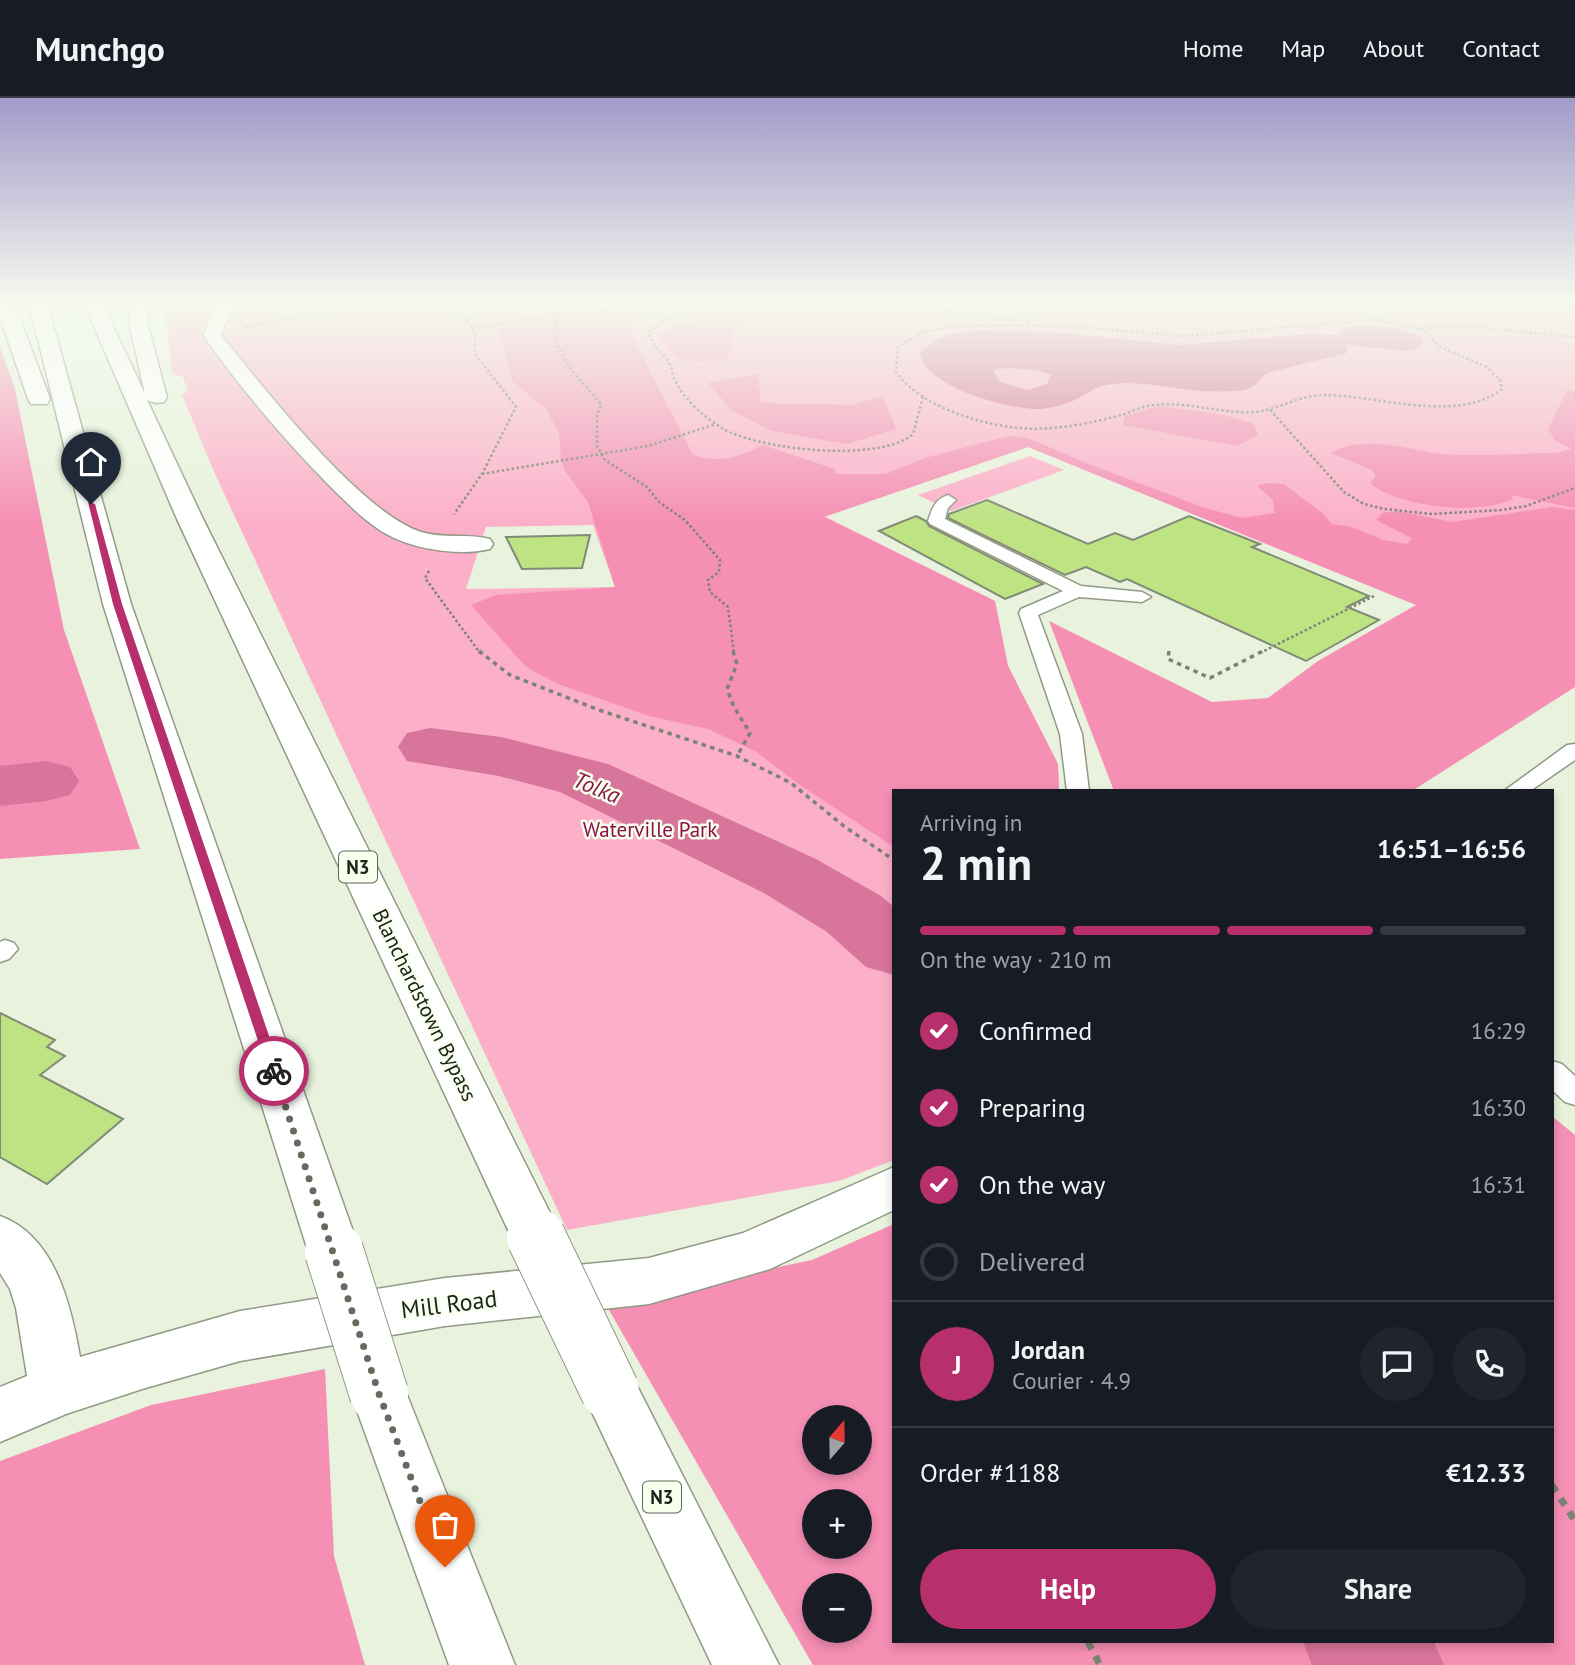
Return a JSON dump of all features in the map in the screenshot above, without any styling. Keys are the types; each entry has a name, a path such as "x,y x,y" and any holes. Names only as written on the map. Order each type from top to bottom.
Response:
{"main road":[{"path":"33,376 86,562 117,604"},
{"path":"57,376 117,604 334,1251 379,1394 482,1665"},
{"name":"Blanchardstown Bypass","path":"126,376 190,519 610,1391 746,1665"},
{"path":"152,376 161,428 190,519"},
{"name":"Mill Road","path":"0,1415 57,1391 142,1363 240,1336 445,1302 649,1281 752,1253 892,1188"},
{"path":"0,1238 14,1250 40,1291 57,1391"},
{"name":"N3","path":"715,1603 754,1665"}],"street":[{"path":"243,376 309,453 374,517 403,533 441,542 481,544"}],"lane":[{"path":"948,500 941,506 936,521 1068,595"},
{"path":"1077,789 1071,734 1028,613 1068,595 1142,597"},
{"path":"1517,789 1575,750"},
{"path":"1554,1074 1575,1094"}],"path":[{"path":"492,376 516,407 482,474 459,505 425,578 482,656 510,675 541,688 737,756 791,783 845,827 892,859"},
{"path":"578,376 601,404 597,416 597,446 605,460 647,487 659,502 685,520 720,560 719,572 708,580 710,592 728,607 731,644 737,664 727,689 734,707 750,733 737,756"},
{"path":"674,376 699,411 716,424 740,436 831,450 882,448 905,440 915,432 923,397"},
{"path":"899,376 903,383 923,397 979,419 1015,428 1044,428 1081,423 1151,405 1215,411 1270,410 1295,399 1312,396 1436,405 1480,402 1499,394 1502,383 1497,376"},
{"path":"1270,410 1281,427 1305,446 1336,485 1358,503 1420,513 1520,508 1575,488"},
{"path":"482,474 648,446 716,424"},
{"path":"1170,651 1168,659 1210,678 1374,596"},
{"path":"1554,1488 1575,1521"},
{"path":"1089,1643 1100,1665"}],"green space":[{"name":"Waterville Park","path":"180,376 1575,376 1575,548 1417,605 1028,447 824,516 995,601 1008,666 1058,764 1059,789 892,789 892,1161 839,1181 567,1230 215,474 182,395 188,391 183,377","holes":["593,525 615,587 466,589 486,527"]},
{"path":"1030,456 1064,470 951,511 918,495"}],"shaded area":[{"path":"0,376 10,376 64,630 140,849 0,859"},
{"path":"511,376 653,376 693,455 703,458 729,458 763,445 835,469 836,474 885,474 925,458 989,441 1011,436 1028,438 1205,508 1242,518 1275,513 1273,500 1257,486 1267,483 1284,484 1332,524 1352,527 1383,540 1407,544 1412,538 1376,520 1382,513 1398,511 1452,522 1552,507 1575,510 1575,687 1415,789 1113,789 1049,621 1212,702 1268,698 1318,661 1416,605 1028,447 824,517 995,601 1008,666 1058,764 1059,789 892,789 892,846 800,785 755,751 708,729 649,716 558,684 526,667 471,605 496,595 615,587 588,502 565,471 561,460 559,433 546,409 512,381"},
{"path":"758,376 761,403 852,405 883,396 896,429 847,444 772,431 732,411 708,383"},
{"path":"996,376 1000,382 1027,390 1047,384 1050,376 1264,376 1253,387 1214,392 1121,383 1102,386 1069,403 1041,409 991,401 937,377"},
{"path":"1567,390 1575,391 1575,508 1511,495 1513,499 1480,507 1460,508 1419,503 1383,492 1370,483 1376,476 1372,470 1330,453 1346,447 1377,444 1457,455 1556,453 1571,449 1555,440 1548,429"},
{"path":"1158,406 1219,414 1253,423 1258,435 1237,446 1123,425 1124,416"},
{"path":"1554,1118 1575,1135 1575,1665 813,1665 605,1303 812,1260 892,1225 892,1643 1554,1643"},
{"path":"325,1369 334,1556 365,1665 0,1665 0,1461 151,1405"}],"building":[{"path":"987,500 1088,544 1115,533 1133,540 1189,516 1260,544 1252,547 1369,596 1347,607 1379,620 1306,661 1127,579 1120,582 1086,567 1065,575 948,518 949,514"},
{"path":"916,516 926,521 929,526 1043,584 1005,599 879,531"},
{"path":"590,535 582,568 522,569 506,537"},
{"path":"0,1013 55,1040 47,1047 65,1056 40,1075 123,1119 47,1184 0,1157"}],"waterway":[{"name":"Tolka","path":"430,747 501,757 584,778 790,876 854,914 892,946"},
{"name":"Tolka","path":"0,786 46,781"},
{"name":"Tolka","path":"1366,1643 1381,1665"}],"way so far":[{"path":"274,1071 379,1394 445,1567"}],"route":[{"path":"91,504 117,604 168,749 274,1071"}]}
